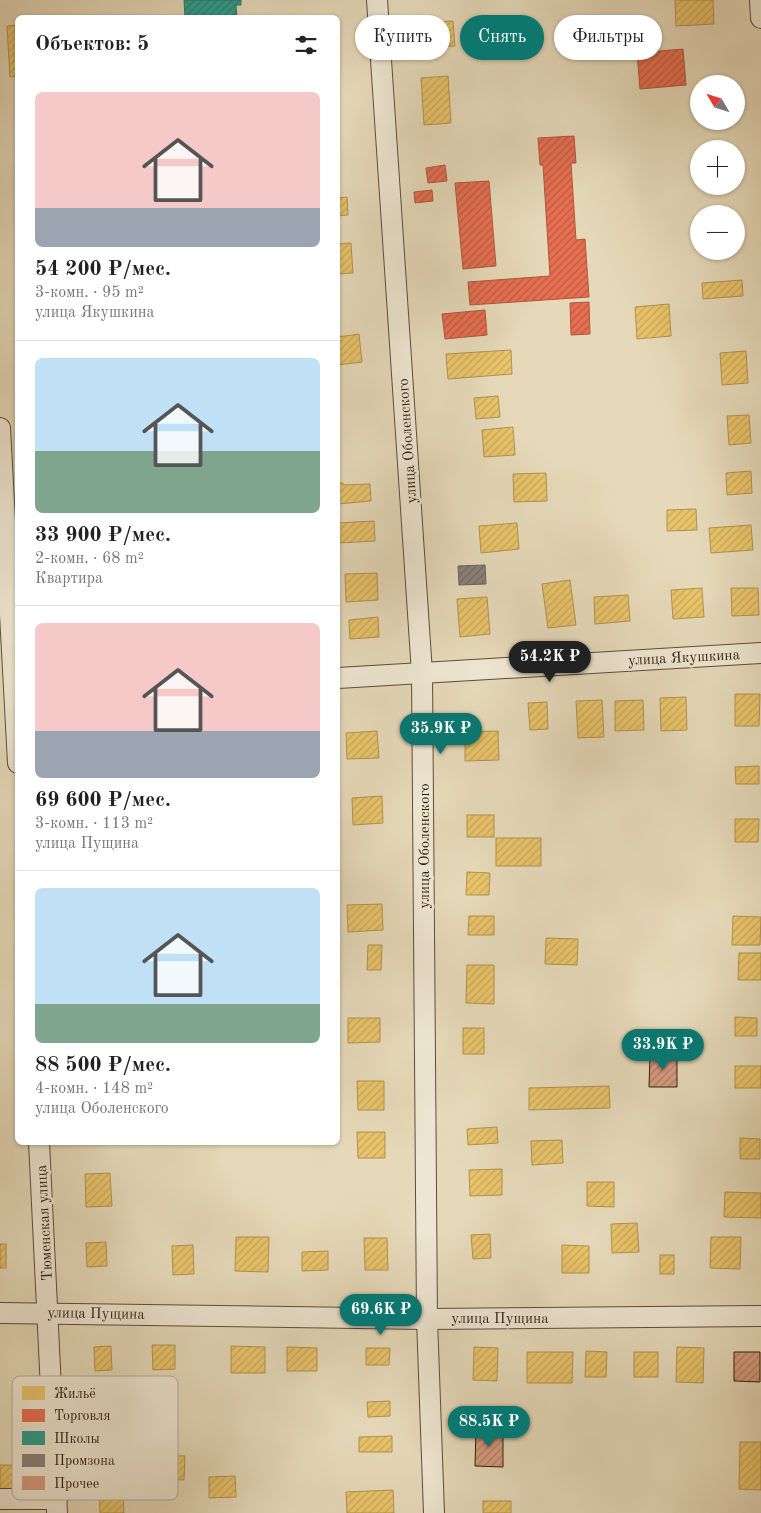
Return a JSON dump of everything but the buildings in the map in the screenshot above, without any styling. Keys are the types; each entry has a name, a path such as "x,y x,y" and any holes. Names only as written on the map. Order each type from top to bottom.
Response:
{"street":[{"name":"улица Оболенского","path":"376,0 422,673 427,1319 434,1513"},
{"path":"760,0 761,18"},
{"path":"0,428 10,696 15,738"},
{"name":"улица Якушкина","path":"340,678 761,653"},
{"name":"Тюменская улица","path":"39,1145 52,1376"},
{"name":"улица Пущина","path":"0,1313 49,1312 427,1319 761,1316"},
{"path":"0,1499 57,1506"}]}
